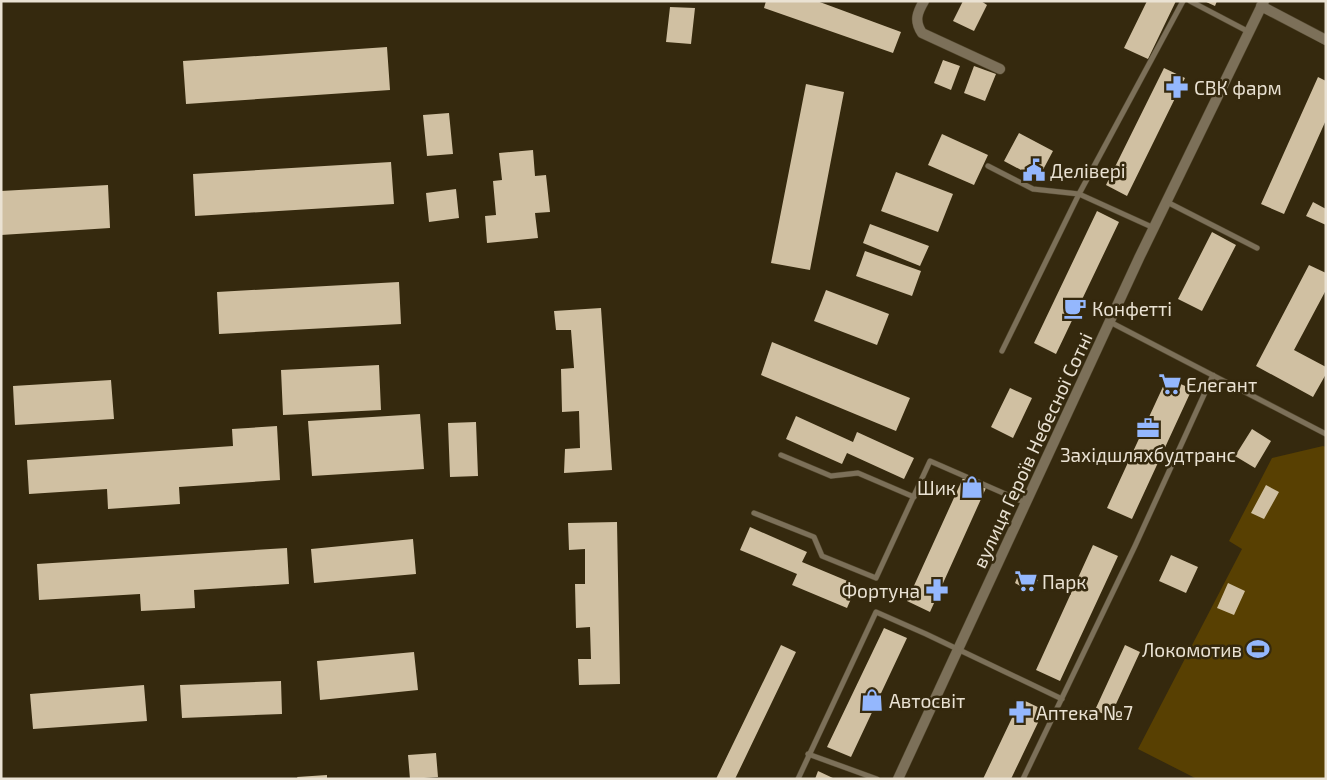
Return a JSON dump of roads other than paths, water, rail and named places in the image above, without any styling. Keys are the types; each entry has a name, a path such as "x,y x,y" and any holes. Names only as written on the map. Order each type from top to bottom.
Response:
{"street":[{"path":"924,1 916,22 922,33 1000,68"},
{"path":"1263,3 1326,40"},
{"name":"вулиця Героїв Небесної Сотні","path":"898,779 1166,202 1263,3"}],"lane":[{"path":"1002,351 1079,194 1183,1"},
{"path":"1190,1 1249,32"},
{"path":"988,166 1034,189 1079,194 1154,228"},
{"path":"1166,202 1257,248"},
{"path":"1110,322 1326,434"},
{"path":"1023,779 1135,546 1213,375"},
{"path":"781,455 831,476 858,473 914,497"},
{"path":"754,513 814,537 822,556 876,578 930,461 1026,504"},
{"path":"798,779 808,754 876,612 1062,699"},
{"path":"808,754 878,779"}],"place":[{"name":"СВК фарм","path":"1177,87"},
{"name":"Делівері","path":"1034,170"},
{"name":"Конфетті","path":"1075,308"},
{"name":"Елегант","path":"1170,384"},
{"name":"Західшляхбудтранс","path":"1148,428"},
{"name":"Шик","path":"972,487"},
{"name":"Парк","path":"1026,581"},
{"name":"Фортуна","path":"937,590"},
{"name":"Локомотив","path":"1258,649"},
{"name":"Автосвіт","path":"872,700"},
{"name":"Аптека №7","path":"1020,712"}]}
